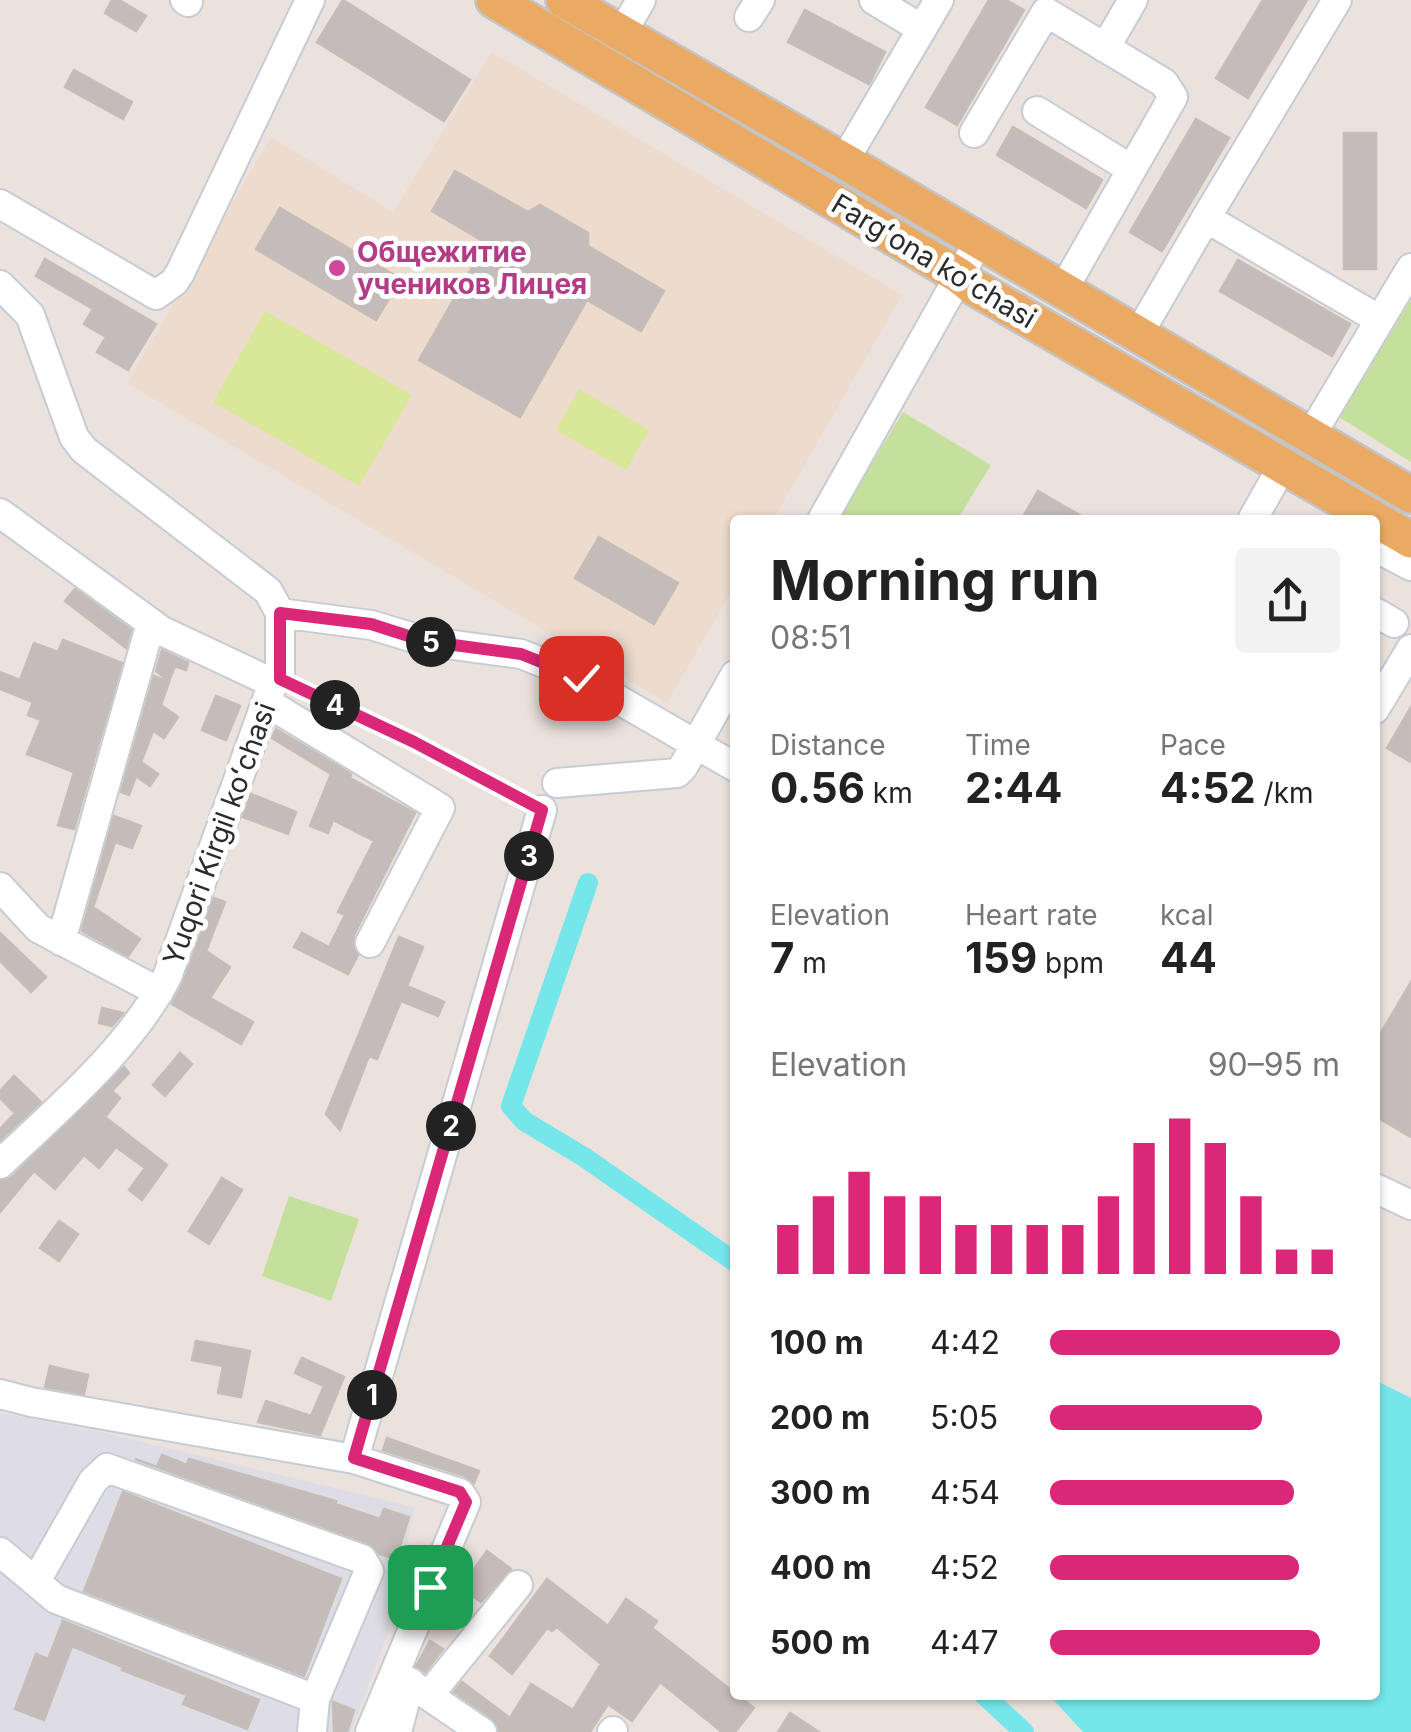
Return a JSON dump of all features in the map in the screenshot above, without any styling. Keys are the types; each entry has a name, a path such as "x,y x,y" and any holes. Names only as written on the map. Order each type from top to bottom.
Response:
{"main road":[{"name":"Fargʻona koʻchasi","path":"494,0 972,286 1283,465 1355,515"},
{"name":"Fargʻona koʻchasi","path":"564,0 844,160 1411,495"}],"street":[{"path":"0,204 156,295 174,282 180,272 310,0"},
{"path":"622,33 641,0"},
{"path":"874,0 922,29"},
{"path":"844,160 939,0"},
{"path":"1105,48 1134,0"},
{"path":"1138,335 1337,0"},
{"path":"974,134 1042,4 1164,83 1173,97 1062,290"},
{"path":"1038,111 1131,169"},
{"path":"1206,218 1380,320"},
{"path":"825,515 979,241"},
{"path":"1311,435 1411,268"},
{"path":"0,285 30,316 74,437 84,450 268,591 280,613 273,688"},
{"path":"1255,515 1283,465"},
{"path":"0,514 151,623 273,688 440,808 370,943"},
{"path":"1386,537 1411,566"},
{"path":"280,613 371,624 424,641 521,654 581,678 730,764"},
{"path":"61,940 151,623"},
{"path":"1380,701 1411,649"},
{"name":"Yuqori Kirgil koʻchasi","path":"0,1164 59,1108 149,1011 273,688"},
{"path":"557,784 677,773 730,689"},
{"path":"354,1458 542,810"},
{"name":"Yuqori Kirgil koʻchasi","path":"0,887 38,928 159,992"},
{"path":"1380,1190 1411,1204"},
{"path":"0,1394 354,1458 460,1492 466,1502 397,1732"},
{"path":"36,1581 93,1481 107,1468 362,1559 369,1571 314,1699 312,1732"},
{"path":"0,1552 56,1599 314,1699"},
{"path":"370,1732 411,1684 518,1586"},
{"path":"411,1684 482,1732"}],"path":[{"path":"273,688 414,742 542,810"}],"shaded area":[{"path":"492,52 902,295 776,515 730,515 730,594 667,703 127,383 271,137 393,212"},
{"path":"0,1413 101,1432 414,1507 396,1611 351,1732 0,1732"}],"green space":[{"path":"1411,300 1411,462 1339,417"},
{"path":"265,311 412,395 359,486 213,402"},
{"path":"579,389 649,430 626,470 556,430"},
{"path":"903,412 991,465 960,515 841,515"},
{"path":"289,1196 359,1219 331,1301 262,1276"}],"water":[{"path":"1380,1382 1411,1398 1411,1732 1083,1732 1054,1700 1380,1700"}],"building":[{"path":"112,0 146,16 136,31 105,13"},
{"path":"343,0 470,80 444,121 317,42"},
{"path":"989,0 1006,0 1024,10 957,125 926,107"},
{"path":"1263,0 1307,0 1248,98 1216,78"},
{"path":"805,10 885,52 869,84 788,42"},
{"path":"74,70 132,102 123,119 65,87"},
{"path":"1196,119 1229,138 1162,251 1130,232"},
{"path":"1013,127 1102,180 1086,208 997,155"},
{"path":"1344,133 1376,133 1376,269 1344,269"},
{"path":"455,171 528,212 540,205 588,233 588,246 664,291 641,331 587,300 520,417 419,360 486,243 432,211"},
{"path":"280,208 401,279 376,320 256,249"},
{"path":"45,259 156,324 128,370 97,352 106,337 84,324 93,309 36,276"},
{"path":"1238,260 1350,324 1332,356 1220,291"},
{"path":"1038,491 1079,515 1024,515"},
{"path":"599,537 678,583 654,624 575,578"},
{"path":"75,589 131,630 126,648 65,601"},
{"path":"63,640 122,663 74,829 58,825 74,772 27,754 41,720 28,715 33,702 0,689 0,672 20,680 34,643 58,652"},
{"path":"162,650 188,663 186,670 175,666 169,681 156,671"},
{"path":"154,676 169,682 161,705 178,717 164,738 153,731 141,762 158,774 150,786 136,776 129,795 121,792"},
{"path":"216,696 240,706 226,740 202,730"},
{"path":"1411,707 1411,762 1387,748"},
{"path":"276,729 351,774 350,778 415,813 354,935 358,955 348,974 294,947 302,933 329,947 345,915 338,912 374,841 333,820 328,833 310,826 331,774 272,738"},
{"path":"251,794 296,812 288,834 243,817"},
{"path":"114,816 141,826 132,848 115,842 93,907 140,939 128,956 82,931"},
{"path":"214,898 225,902 206,951 230,967 210,998 253,1022 241,1044 172,1004"},
{"path":"0,933 46,977 31,992 0,961"},
{"path":"399,937 423,947 407,986 444,1002 438,1016 401,1001 377,1059 369,1056 340,1130 326,1114"},
{"path":"1411,982 1411,1137 1380,1119 1380,1035"},
{"path":"102,1008 123,1013 112,1026 99,1023"},
{"path":"180,1053 192,1064 165,1096 153,1085"},
{"path":"124,1067 129,1073 112,1091 120,1098 105,1117 167,1165 142,1200 129,1190 145,1168 116,1147 99,1168 84,1155 55,1189 34,1171 0,1212 0,1181 12,1177"},
{"path":"14,1076 41,1102 0,1140 0,1129 15,1113 0,1098 0,1091"},
{"path":"222,1178 242,1190 209,1244 189,1231"},
{"path":"59,1221 78,1234 59,1261 40,1248"},
{"path":"196,1341 250,1351 241,1397 218,1393 223,1366 192,1360"},
{"path":"302,1358 344,1377 320,1435 258,1422 266,1401 311,1416 324,1386 295,1373"},
{"path":"50,1366 88,1375 84,1394 45,1387"},
{"path":"387,1438 479,1471 474,1483 465,1476 383,1450"},
{"path":"162,1455 187,1465 189,1459 336,1501 335,1504 380,1519 384,1509 409,1517 396,1559 379,1554 368,1543 157,1467"},
{"path":"123,1492 341,1579 304,1676 84,1591"},
{"path":"487,1551 511,1569 481,1602 461,1587"},
{"path":"547,1579 608,1626 626,1599 657,1621 652,1628 730,1689 730,1700 744,1700 754,1708 735,1732 722,1732 660,1682 632,1721 608,1704 590,1732 500,1732 492,1718 454,1692 462,1682 510,1718 531,1684 573,1710 601,1664 557,1627 552,1631 547,1628 512,1674 490,1656"},
{"path":"63,1621 259,1700 247,1729 183,1704 187,1695 72,1646 44,1720 15,1709 36,1654 48,1659"},
{"path":"430,1641 443,1649 425,1672 416,1666"},
{"path":"333,1702 354,1710 347,1732 334,1732"},
{"path":"790,1713 819,1732 778,1732"}],"waterway":[{"path":"588,883 511,1106 524,1121 584,1157 730,1259"},
{"path":"989,1700 1024,1732"}],"place":[{"name":"Общежитие учеников Лицея","path":"337,268"}],"route":[{"path":"430,1587 466,1502 460,1492 354,1458 542,810 414,742 280,679 280,613 371,624 424,641 521,654 581,678"}]}
